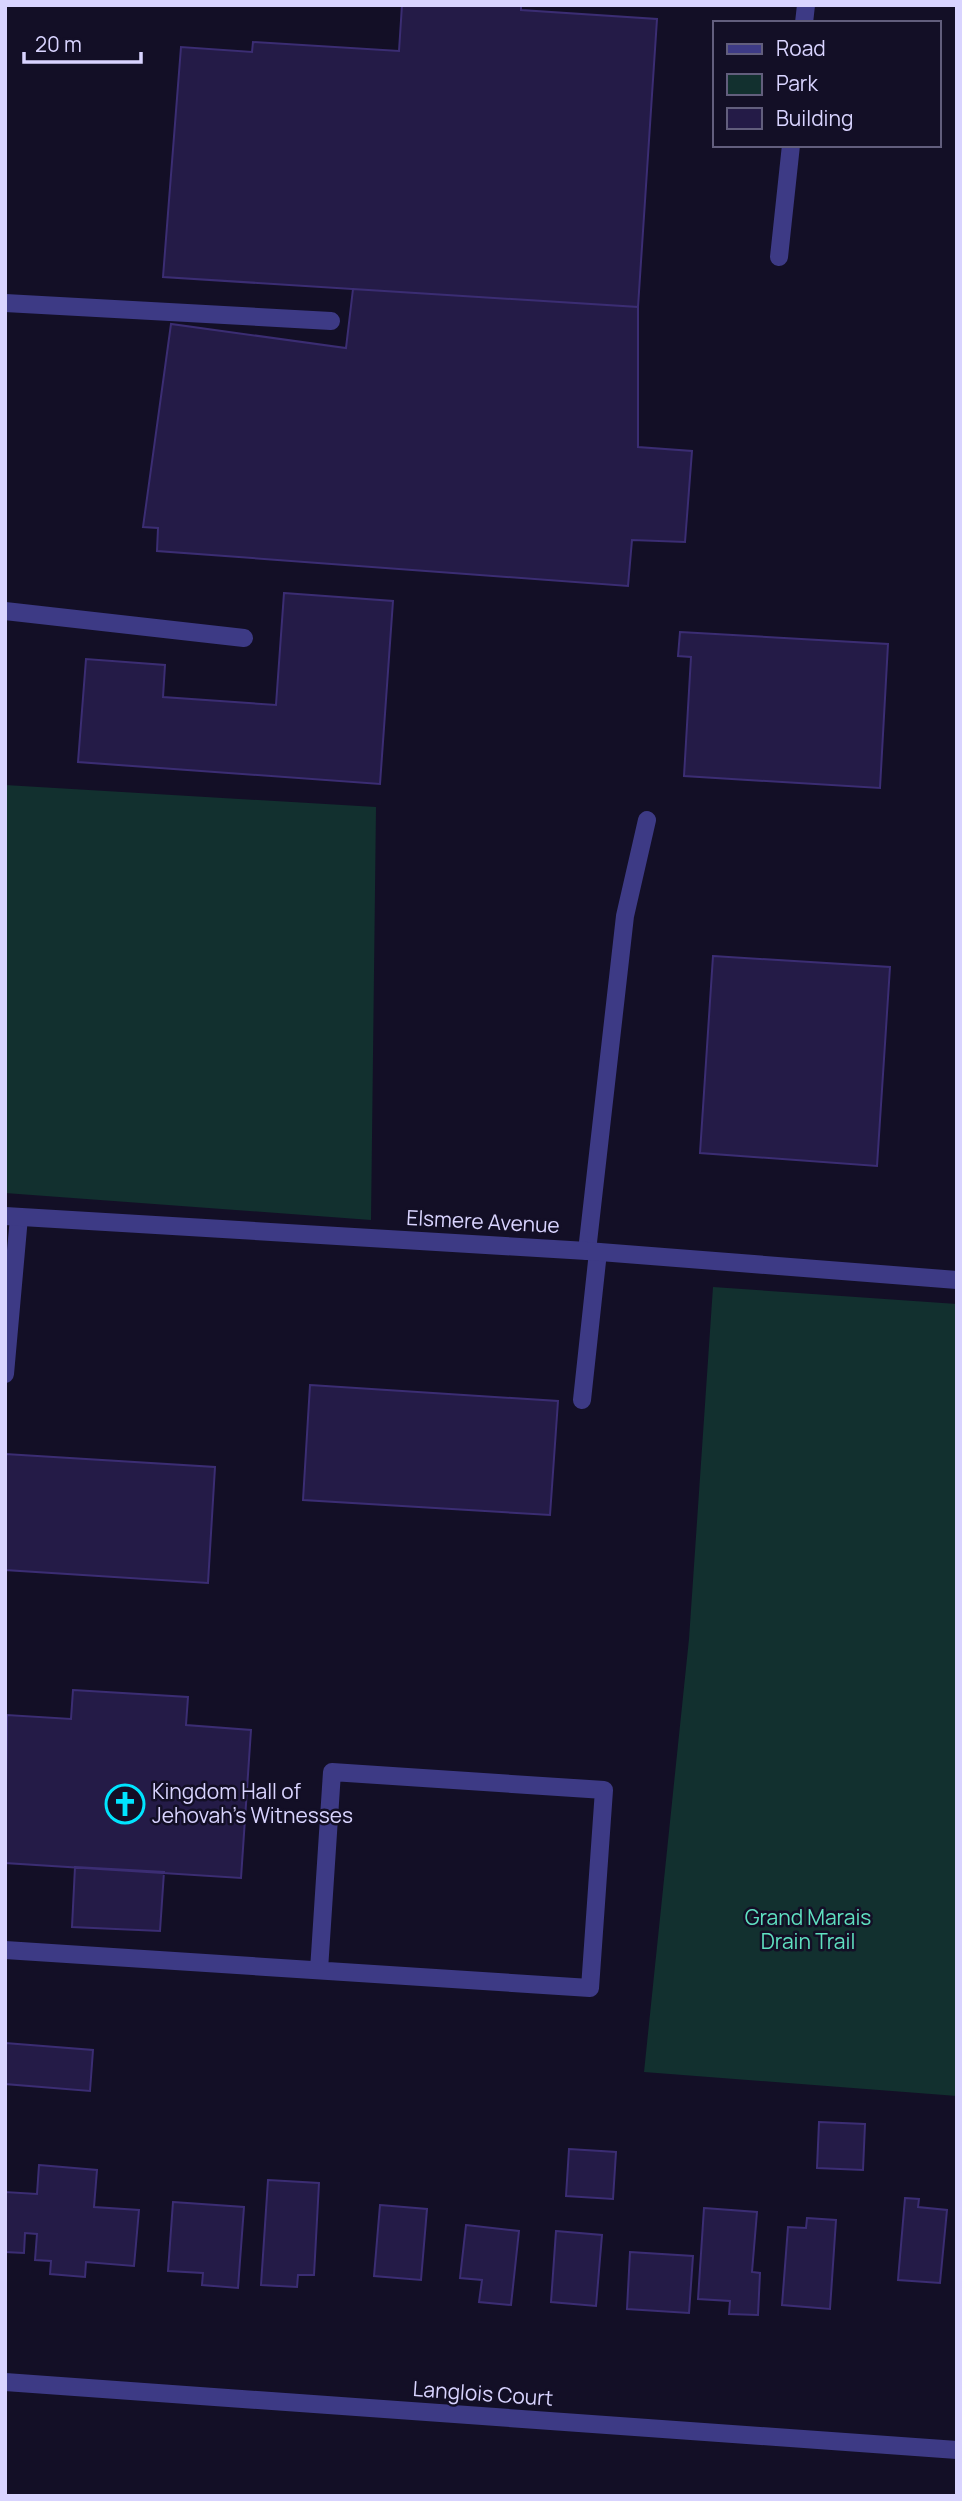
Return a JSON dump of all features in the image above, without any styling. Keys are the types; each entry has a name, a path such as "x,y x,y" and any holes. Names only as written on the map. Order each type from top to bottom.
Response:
{"street":[{"path":"779,257 791,147"},
{"path":"5,303 331,321"},
{"path":"5,611 244,638"},
{"path":"583,1400 592,1251 625,916 647,820"},
{"path":"5,1374 12,1217"},
{"name":"Elsmere Avenue","path":"12,1217 592,1251 957,1280"},
{"path":"5,1950 319,1970 590,1987 604,1790 332,1772 319,1970"},
{"name":"Langlois Court","path":"5,2382 957,2450"}],"green space":[{"path":"5,785 376,807 371,1220 5,1193"},
{"name":"Grand Marais Drain Trail","path":"713,1287 957,1304 957,2096 644,2072 689,1639"}],"building":[{"path":"402,5 521,5 521,10 657,19 638,307 163,277 181,47 252,52 253,42 399,51"},
{"path":"353,289 638,307 638,447 692,451 685,542 632,540 628,586 157,551 158,528 143,527 171,324 346,348"},
{"path":"284,593 393,601 380,784 78,762 86,659 165,665 163,697 276,705"},
{"path":"680,632 888,644 880,788 684,776 691,657 678,656"},
{"path":"713,956 890,967 877,1166 700,1153"},
{"path":"310,1385 558,1401 550,1515 303,1500"},
{"path":"5,1454 215,1467 208,1583 5,1570"},
{"name":"Kingdom Hall of Jehovah's Witnesses","path":"73,1690 188,1697 186,1725 251,1730 241,1878 5,1863 7,1715 71,1719"},
{"path":"75,1867 164,1872 160,1931 72,1927"},
{"path":"5,2043 93,2050 90,2091 5,2084"},
{"path":"819,2122 865,2124 863,2170 817,2168"},
{"path":"569,2149 616,2152 613,2199 566,2196"},
{"path":"39,2165 97,2170 94,2207 139,2210 134,2266 86,2262 85,2277 50,2274 51,2261 35,2260 37,2234 25,2233 24,2253 5,2252 5,2192 37,2194"},
{"path":"268,2180 319,2183 314,2275 298,2275 297,2287 261,2285"},
{"path":"905,2198 919,2199 918,2207 947,2210 940,2283 898,2280"},
{"path":"173,2202 244,2207 238,2288 202,2285 203,2273 168,2271"},
{"path":"380,2205 427,2209 421,2280 374,2276"},
{"path":"704,2208 757,2212 752,2272 760,2273 758,2315 729,2314 730,2301 698,2299"},
{"path":"807,2218 836,2220 830,2309 782,2305 788,2227 806,2228"},
{"path":"466,2225 519,2231 511,2305 479,2302 482,2280 460,2278"},
{"path":"556,2231 602,2235 596,2306 551,2302"},
{"path":"630,2252 693,2256 689,2313 627,2309"}],"place":[{"name":"Kingdom Hall of Jehovah's Witnesses","path":"125,1804"}]}
